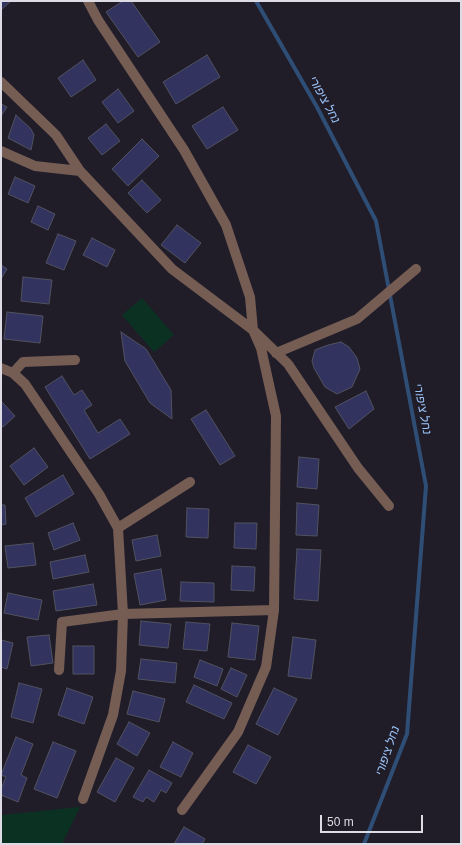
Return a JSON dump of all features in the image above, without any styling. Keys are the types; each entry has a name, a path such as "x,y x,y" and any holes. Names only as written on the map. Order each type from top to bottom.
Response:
{"street":[{"path":"88,1 98,20 184,150 226,225 250,297 253,330 261,348 276,416 274,610 266,666 238,732 182,810"},
{"path":"1,82 56,135 80,171 172,269 253,330 288,364 358,468 389,506"},
{"path":"1,151 34,166 80,171"},
{"path":"276,352 357,319 416,269"},
{"path":"13,373 23,362 75,360"},
{"path":"1,368 13,373 25,384 99,494 118,528 123,614 121,671 113,715 83,799"},
{"path":"118,528 190,482"},
{"path":"59,670 62,622 123,614 274,610"}],"green space":[{"path":"142,298 174,335 154,352 122,315"},
{"path":"80,807 62,844 1,844 1,815"}],"building":[{"path":"1,1 9,1 10,2 1,10"},
{"path":"123,1 131,1 160,42 138,57 106,12"},
{"path":"207,55 220,77 176,104 163,82"},
{"path":"83,60 96,80 71,97 58,78"},
{"path":"118,89 134,111 118,123 102,102"},
{"path":"1,104 7,107 1,116"},
{"path":"223,107 238,130 207,149 192,126"},
{"path":"16,115 31,129 34,135 31,150 8,138"},
{"path":"106,124 120,141 102,155 88,138"},
{"path":"142,139 159,156 128,186 112,169"},
{"path":"15,177 35,186 28,203 8,194"},
{"path":"142,180 161,200 147,213 128,193"},
{"path":"38,206 55,214 48,230 31,222"},
{"path":"177,225 201,243 185,263 161,245"},
{"path":"58,234 76,241 64,270 46,263"},
{"path":"92,238 115,250 107,267 83,255"},
{"path":"1,265 7,269 1,279"},
{"path":"23,277 52,280 49,304 21,301"},
{"path":"7,312 43,316 40,343 4,339"},
{"path":"121,332 146,349 171,390 172,419 150,403 125,361"},
{"path":"341,342 349,347 357,358 360,369 352,387 337,394 325,387 314,368 312,361 315,350"},
{"path":"62,376 74,395 82,390 92,405 84,410 98,433 120,419 130,434 90,459 45,387"},
{"path":"366,391 374,409 349,429 335,407"},
{"path":"1,401 15,416 3,427 1,425"},
{"path":"206,410 235,456 220,465 191,419"},
{"path":"34,448 48,467 24,485 10,466"},
{"path":"299,457 319,459 317,489 297,487"},
{"path":"63,475 74,494 36,517 25,498"},
{"path":"297,503 319,505 317,536 296,535"},
{"path":"1,505 5,505 6,524 1,525"},
{"path":"187,508 209,509 208,538 186,537"},
{"path":"73,523 80,540 54,550 48,533"},
{"path":"235,523 257,523 256,549 234,548"},
{"path":"157,535 161,556 136,561 132,540"},
{"path":"33,543 36,565 8,568 5,546"},
{"path":"297,549 321,550 318,601 294,599"},
{"path":"85,555 89,572 53,579 50,562"},
{"path":"232,566 255,567 254,591 231,590"},
{"path":"161,569 166,600 140,605 134,574"},
{"path":"181,582 214,583 214,602 180,601"},
{"path":"93,584 97,605 56,611 53,591"},
{"path":"8,593 42,600 38,620 4,613"},
{"path":"141,621 171,624 168,648 139,645"},
{"path":"186,622 210,624 207,651 183,649"},
{"path":"232,623 259,626 255,660 228,657"},
{"path":"49,635 53,663 31,666 27,637"},
{"path":"293,637 316,640 311,679 288,676"},
{"path":"1,640 13,643 7,669 1,667"},
{"path":"73,646 94,646 94,674 73,674"},
{"path":"141,659 177,663 175,683 138,679"},
{"path":"200,660 223,669 217,686 194,677"},
{"path":"231,668 247,675 237,697 221,689"},
{"path":"19,683 42,689 33,723 11,717"},
{"path":"194,685 232,703 224,719 186,702"},
{"path":"67,688 93,697 84,724 58,715"},
{"path":"274,688 297,699 278,735 256,724"},
{"path":"133,691 165,699 159,722 127,714"},
{"path":"129,722 150,733 137,756 117,744"},
{"path":"16,737 33,744 21,775 27,778 18,802 1,795 1,789 6,777 1,775"},
{"path":"53,742 76,751 57,798 34,789"},
{"path":"173,742 193,753 181,777 160,767"},
{"path":"248,745 271,757 256,784 233,772"},
{"path":"116,758 134,768 115,802 97,792"},
{"path":"149,770 172,783 166,793 161,790 154,802 146,797 143,802 133,797"},
{"path":"184,827 205,839 202,844 174,844"}],"waterway":[{"name":"נחל ציפורי","path":"256,1 317,107 376,221 426,486 407,734 364,844"}]}
